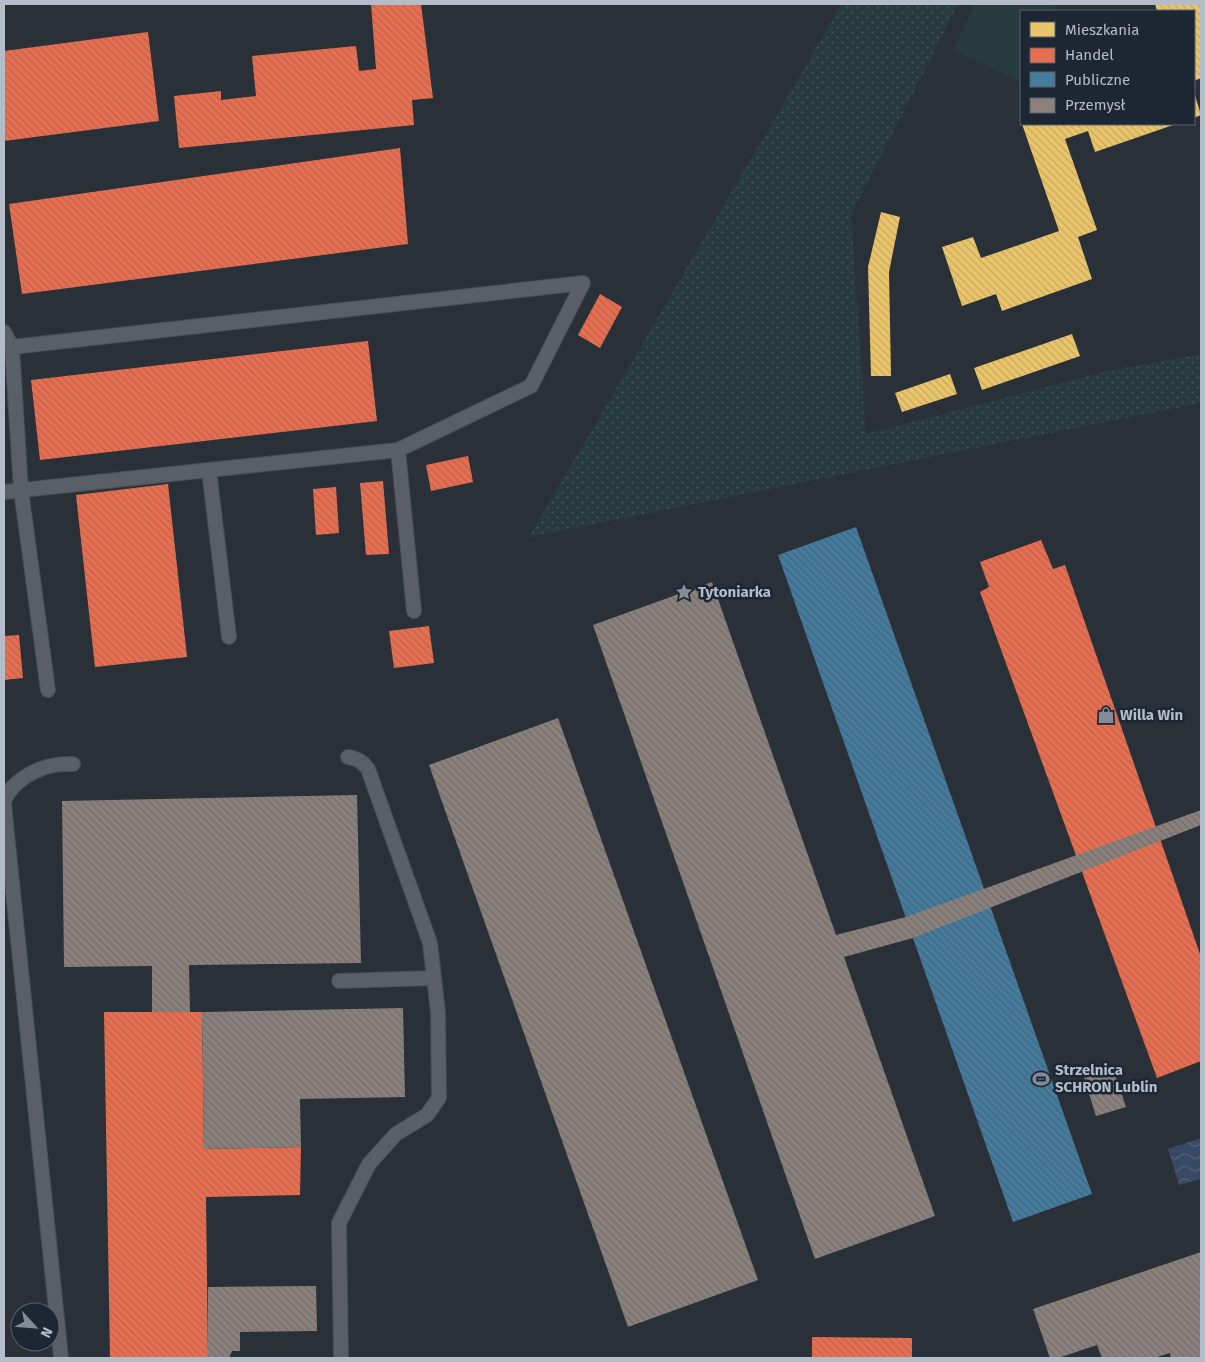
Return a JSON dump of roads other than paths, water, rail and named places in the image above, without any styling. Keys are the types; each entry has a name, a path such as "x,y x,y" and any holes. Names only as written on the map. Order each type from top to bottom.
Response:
{"lane":[{"path":"4,492 398,450 531,386 583,283 12,347"},
{"path":"4,332 12,347 21,490 48,690"},
{"path":"398,450 414,611"},
{"path":"209,470 229,637"},
{"path":"342,1358 339,1223 369,1164 396,1134 426,1114 439,1098 438,1012 430,943 368,769 363,762 354,757 348,757"},
{"path":"60,1358 9,909 4,801 20,780 35,771 49,766 73,764"},
{"path":"338,981 434,978"}],"water":[{"path":"1201,1138 1201,1179 1179,1185 1168,1149"}],"place":[{"name":"Tytoniarka","path":"684,592"},
{"name":"Willa Win","path":"1106,715"},
{"name":"Strzelnica SCHRON Lublin","path":"1041,1079"}]}
